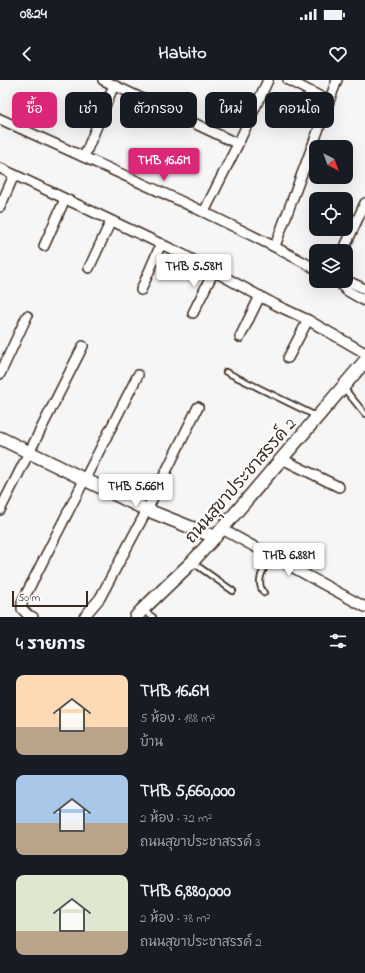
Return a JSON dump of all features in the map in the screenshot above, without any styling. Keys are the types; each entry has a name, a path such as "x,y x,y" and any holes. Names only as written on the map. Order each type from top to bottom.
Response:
{"street":[{"path":"103,80 238,144"},
{"path":"204,212 268,80"},
{"path":"288,80 311,92"},
{"path":"332,92 337,80"},
{"path":"84,157 114,85"},
{"path":"0,119 204,212 275,246 309,265"},
{"path":"275,246 319,128"},
{"path":"0,168 161,244 308,320 365,353"},
{"path":"0,207 14,175"},
{"path":"44,246 65,199"},
{"path":"346,244 365,202"},
{"path":"90,268 111,221"},
{"path":"141,290 161,244"},
{"path":"193,313 214,272"},
{"path":"353,283 365,289"},
{"path":"344,288 365,301"},
{"path":"240,337 260,296"},
{"path":"0,374 27,316"},
{"path":"288,358 308,320"},
{"path":"0,510 83,346"},
{"name":"ถนนสุขาประชาสรรค์ 2","path":"139,614 219,533 365,361"},
{"path":"33,617 28,615 22,609 22,602 138,375"},
{"path":"84,617 100,598 147,510 198,407"},
{"path":"0,438 147,510 219,533 271,556 365,607"},
{"path":"282,459 339,487"}],"lane":[{"path":"226,372 318,417"},
{"path":"343,387 365,414"},
{"path":"264,593 260,582 261,574 271,556"},
{"path":"192,562 233,591"},
{"path":"139,614 153,617"}]}
